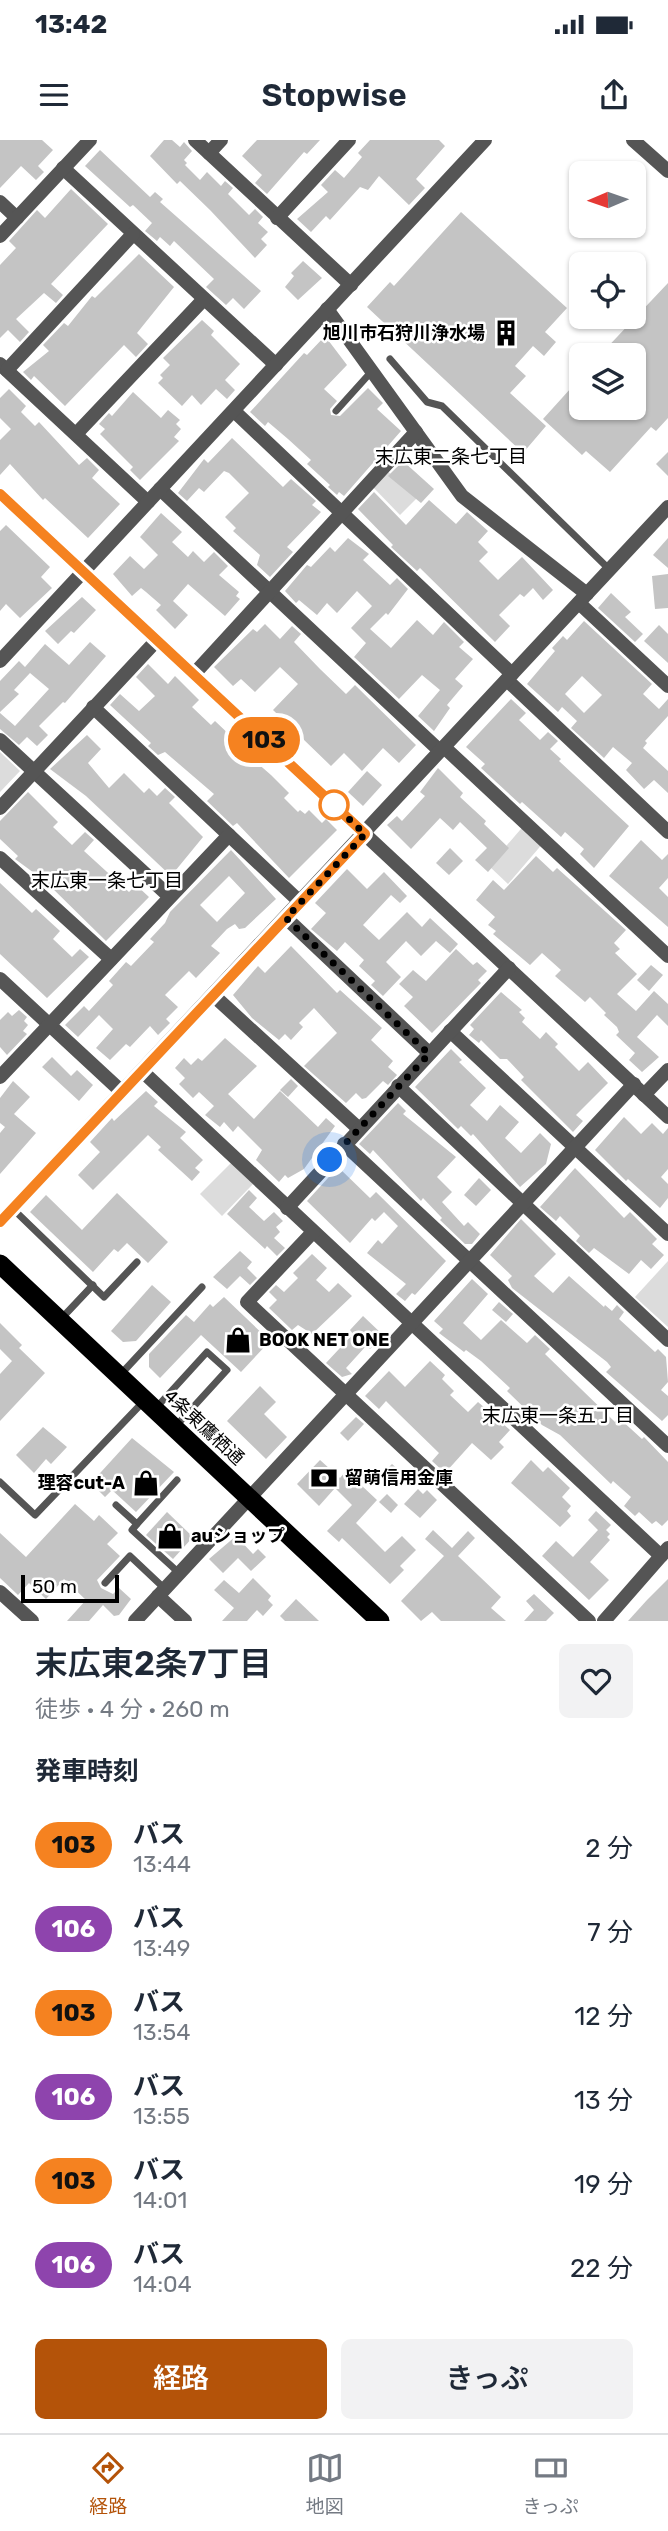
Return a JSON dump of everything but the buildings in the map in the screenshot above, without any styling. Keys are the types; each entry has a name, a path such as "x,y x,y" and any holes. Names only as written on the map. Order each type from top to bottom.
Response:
{"highway":[{"name":"4条東鷹栖通","path":"0,1264 380,1621"}],"street":[{"path":"0,236 90,140"},
{"path":"195,140 351,285"},
{"path":"209,153 221,140"},
{"path":"277,218 349,140"},
{"path":"0,661 485,140"},
{"path":"633,140 668,171"},
{"path":"64,168 276,365"},
{"path":"0,202 17,218"},
{"path":"133,234 3,367 77,433 148,502"},
{"path":"77,433 204,299"},
{"path":"327,309 462,496 583,598 668,686"},
{"path":"234,411 668,832"},
{"path":"194,674 416,432"},
{"path":"160,489 668,956"},
{"path":"3,503 83,571 668,1116"},
{"path":"0,1222 667,509"},
{"path":"0,808 157,640"},
{"path":"93,707 300,902"},
{"path":"0,740 169,896"},
{"path":"0,1077 229,835"},
{"path":"0,858 111,959"},
{"path":"286,918 429,1054"},
{"path":"287,1208 358,1128 509,968"},
{"path":"0,979 122,1092"},
{"path":"214,995 358,1128"},
{"path":"450,1031 668,1234"},
{"path":"135,1621 412,1324 469,1259 576,1149 639,1089 668,1070"},
{"path":"142,1071 412,1324 666,1553 604,1621"},
{"path":"398,1086 668,1340"},
{"path":"344,1144 668,1446"},
{"path":"313,1232 247,1302 589,1621"},
{"path":"0,1592 32,1621"},
{"path":"161,1592 185,1621"}],"lane":[{"path":"390,359 426,402 442,406 610,570"},
{"path":"336,411 372,371"},
{"path":"12,1209 104,1297 137,1262"},
{"path":"60,1320 93,1285"},
{"path":"119,1376 202,1287"},
{"path":"0,1482 35,1515 207,1352 226,1370 174,1427"},
{"path":"177,1480 132,1530 179,1573"},
{"path":"116,1505 137,1524"},
{"path":"105,1583 130,1556 161,1592"}],"shaded area":[{"path":"383,467 417,498 400,515 369,483"},
{"path":"0,752 20,771 0,792"},
{"path":"526,823 544,842 508,884 489,866"},
{"path":"232,1162 253,1184 222,1216 200,1194"},
{"path":"668,1261 668,1327 635,1297"}],"bus line":[{"name":"103","path":"0,494 365,834 0,1222"}],"place":[{"name":"旭川市石狩川浄水場","path":"506,333"},
{"name":"BOOK NET ONE","path":"238,1340"},
{"name":"留萌信用金庫","path":"324,1478"},
{"name":"理容cut-A","path":"146,1483"},
{"name":"auショップ","path":"170,1536"}],"district":[{"name":"末広東二条七丁目","path":"451,456"},
{"name":"末広東一条七丁目","path":"107,880"},
{"name":"末広東一条五丁目","path":"558,1415"}],"route":[{"path":"330,1160 429,1054 286,918 365,834 332,804 334,805"}]}
